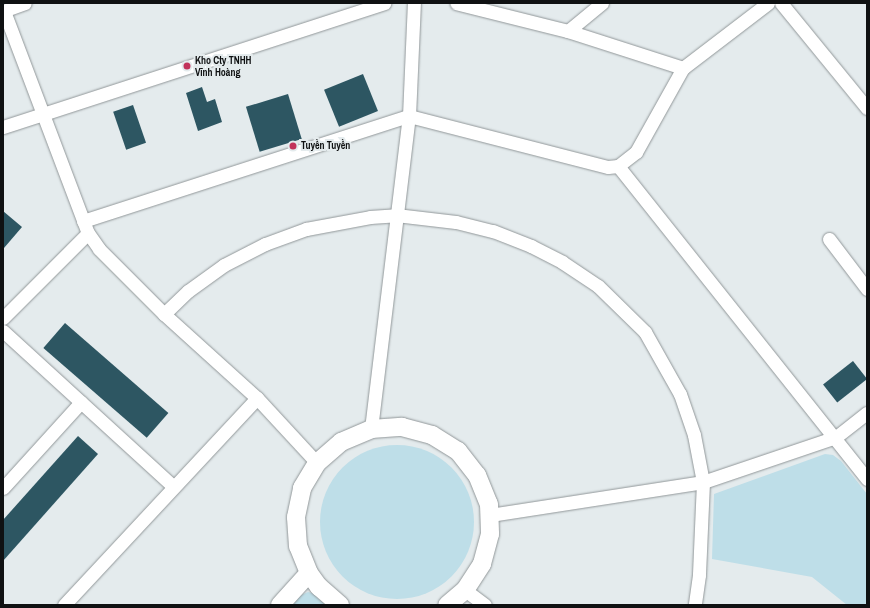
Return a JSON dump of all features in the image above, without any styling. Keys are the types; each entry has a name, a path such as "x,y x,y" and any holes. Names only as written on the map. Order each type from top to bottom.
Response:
{"street":[{"path":"25,3 4,11 88,233 99,249 164,314 257,398 317,463"},
{"path":"3,127 384,3"},
{"path":"371,429 409,116 414,3"},
{"path":"456,3 568,30 683,68"},
{"path":"568,30 602,3"},
{"path":"83,221 409,116 608,167 618,166 636,152 683,68 768,3"},
{"path":"781,3 867,108"},
{"path":"618,166 836,437 867,478"},
{"path":"164,314 188,291 224,265 265,244 306,229 339,222 396,215 456,222 493,231 532,246 562,262 598,286 645,332 680,394 694,434 703,482 700,575 695,605"},
{"path":"3,318 88,233"},
{"path":"829,239 867,289"},
{"path":"3,331 174,487"},
{"path":"64,605 257,398"},
{"path":"3,488 81,402"},
{"path":"490,515 703,482 836,437 867,413"},
{"path":"340,605 319,587 309,573 298,546 296,517 302,488 317,463 341,442 371,429 402,427 432,435 458,451 477,475 489,504 490,534 482,564 466,590 447,605"},
{"path":"280,605 309,573"},
{"path":"466,590 485,605"}],"shaded area":[{"path":"389,445 405,445 419,448 433,454 440,458 456,473 465,486 471,500 474,522 471,544 465,558 461,565 446,581 433,590 419,596 405,599 389,599 375,596 354,586 333,565 323,544 320,530 320,514 323,500 333,479 354,458 375,448"},
{"path":"825,454 833,455 841,461 867,494 867,605 847,605 812,577 712,559 714,494"},
{"path":"308,592 316,594 328,605 290,605 299,596"}],"building":[{"path":"363,74 378,111 339,127 324,90"},
{"path":"202,87 207,102 215,99 222,122 198,131 186,93"},
{"path":"288,94 302,139 260,152 246,107"},
{"path":"133,105 146,143 126,150 113,112"},
{"path":"3,211 22,227 4,248 3,247"},
{"path":"65,323 168,413 147,438 43,348"},
{"path":"853,361 867,379 837,403 823,384"},
{"path":"78,436 98,454 3,561 3,520"}],"place":[{"name":"Kho Cty TNHH Vĩnh Hoàng","path":"187,66"},
{"name":"Tuyền Tuyền","path":"293,146"}]}
